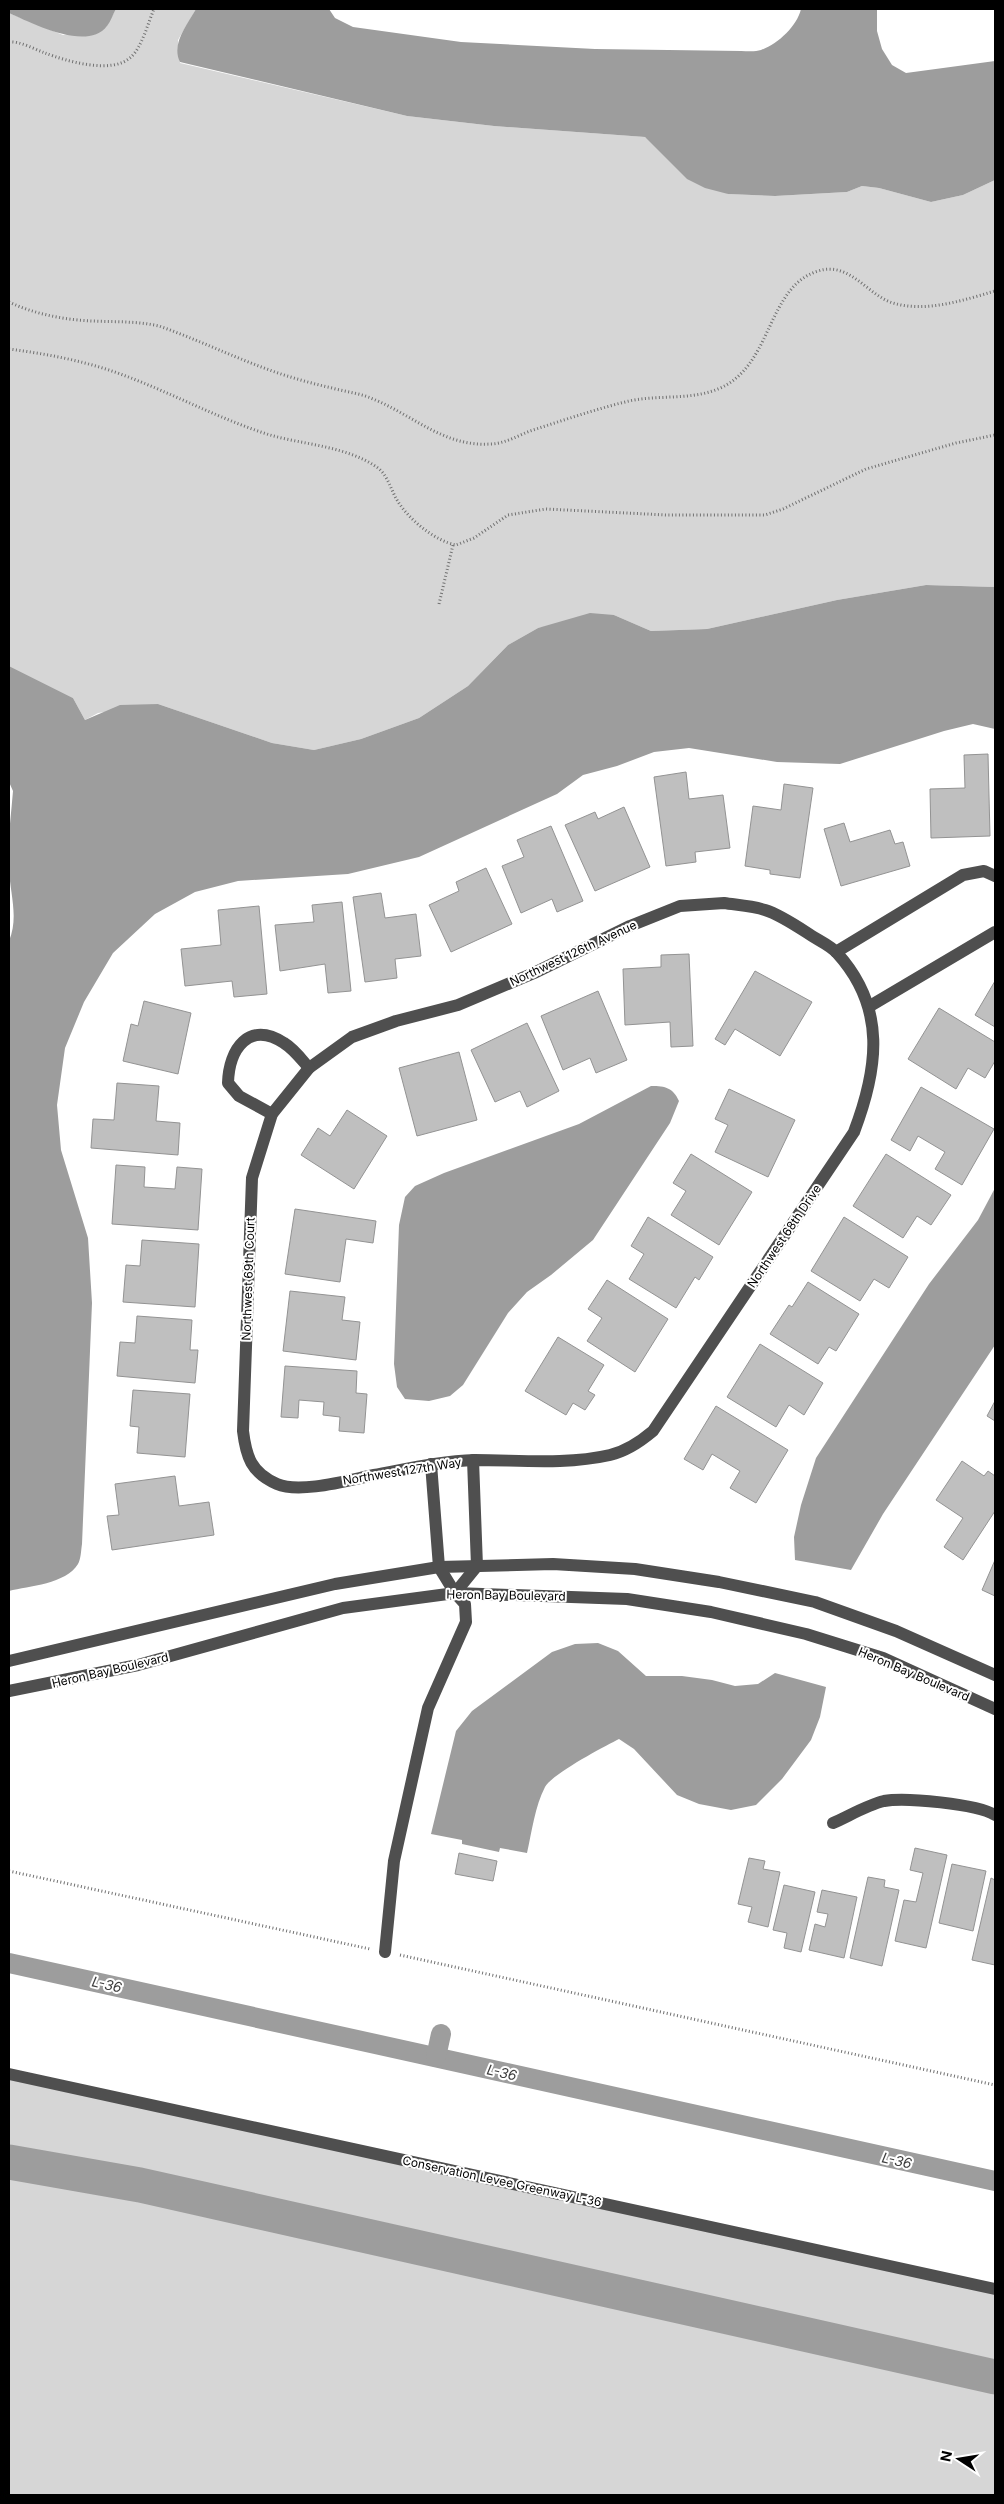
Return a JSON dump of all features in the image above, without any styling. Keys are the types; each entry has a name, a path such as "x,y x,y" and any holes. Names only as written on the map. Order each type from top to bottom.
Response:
{"street":[{"path":"836,952 963,875 984,872 995,876"},
{"name":"Northwest 126th Avenue","path":"290,1091 309,1068 352,1037 396,1021 458,1005 534,973 630,926 680,906 724,902 766,910 836,952 856,979"},
{"path":"870,1006 995,932"},
{"name":"Northwest 68th Drive","path":"638,1444 653,1431 854,1132 865,1104 871,1074 874,1040 870,1006 856,979"},
{"path":"272,1114 239,1096 228,1083 229,1065 235,1049 251,1036 268,1035 286,1044 309,1068"},
{"name":"Northwest 69th Court","path":"258,1472 246,1456 243,1431 249,1214 252,1178 272,1114 290,1091"},
{"name":"Northwest 127th Way","path":"258,1472 278,1485 311,1487 431,1464 473,1460 556,1462 612,1454 638,1444"},
{"path":"454,1593 478,1566 473,1460"},
{"path":"385,1952 394,1861 428,1708 466,1622 465,1604 454,1593 439,1567 431,1464"},
{"path":"9,1661 308,1590 439,1567 553,1564 635,1569 719,1582 814,1602 878,1624 995,1675"},
{"name":"Heron Bay Boulevard","path":"9,1691 138,1665 343,1608 454,1593 627,1599 710,1612 806,1634 869,1654 995,1709"},
{"path":"833,1822 884,1801 918,1800 968,1806 995,1815"},
{"name":"Conservation Levee Greenway L-36","path":"9,2074 995,2289"}],"path":[{"path":"9,42 18,42 69,60 101,66 115,65 130,58 136,50 154,9"},
{"path":"9,302 32,311 72,319 145,323 159,326 277,372 371,398 449,438 482,445 506,441 544,426 627,401 701,394 718,389 735,380 752,362 788,292 797,282 820,270 831,269 850,274 887,300 904,305 953,303 995,291"},
{"path":"9,350 87,364 122,375 270,435 341,452 360,459 384,474 407,514 438,539 453,545 462,544 508,515 546,509 666,515 765,515 783,509 866,469 956,443 995,436"},
{"path":"439,604 453,545"},
{"path":"9,1871 995,2085"}],"shaded area":[{"path":"9,9 116,9 107,26 98,33 86,36 73,36 45,28 9,13"},
{"path":"116,9 196,9 178,40 180,63 407,116 494,126 645,137 728,194 775,196 847,192 862,186 879,188 931,202 963,195 995,180 995,587 926,585 837,600 707,629 651,631 614,615 538,628 508,645 468,686 419,718 361,739 314,750 272,743 158,704 98,713 85,720 73,698 9,666 9,13 63,35 106,27"},
{"path":"196,9 329,9 335,18 353,27 461,42 595,49 756,51 767,47 786,34 795,22 801,9 877,9 877,31 882,49 892,65 906,73 995,61 995,180 963,195 931,202 879,188 862,186 847,192 775,196 728,194 705,188 687,179 645,137 494,126 407,116 180,62 177,48 181,35"},
{"path":"926,585 995,587 995,729 973,724 944,731 840,764 777,762 689,748 654,752 617,766 583,775 557,794 419,857 348,874 238,881 195,892 155,914 113,953 84,1002 65,1048 57,1105 61,1150 88,1238 92,1303 80,1557 78,1564 65,1576 46,1583 9,1591 9,941 14,914 9,859 13,791 9,782 9,666 73,698 85,720 120,705 158,704 272,743 314,750 361,739 419,718 468,686 508,645 538,628 590,613 614,615 651,631 707,629 837,600"},
{"path":"651,1086 668,1089 674,1093 679,1101 670,1123 593,1240 527,1292 508,1313 463,1385 450,1396 429,1401 405,1399 397,1387 394,1364 399,1225 405,1197 415,1186 444,1173 579,1124"},
{"path":"995,1188 995,1345 883,1514 851,1570 795,1560 794,1537 801,1505 816,1458 929,1284 978,1220"},
{"path":"598,1643 618,1651 646,1676 682,1676 712,1680 735,1686 758,1684 775,1673 826,1687 820,1717 811,1740 782,1779 756,1805 731,1810 699,1804 677,1795 634,1749 619,1739 568,1768 545,1787 536,1810 527,1853 500,1848 499,1852 462,1844 462,1840 431,1834 456,1731 472,1711 552,1652 575,1644"},
{"path":"9,2074 995,2289 995,2495 9,2495"}],"building":[{"path":"988,754 990,836 931,838 930,789 965,788 964,755"},
{"path":"686,772 689,799 723,795 730,848 695,852 696,862 666,866 654,777"},
{"path":"784,784 813,788 800,878 770,874 770,870 745,866 753,806 781,810"},
{"path":"624,807 650,867 595,891 565,825 595,812 598,819"},
{"path":"844,823 850,842 890,830 895,844 903,842 910,866 841,886 824,829"},
{"path":"551,826 583,901 557,912 552,899 521,913 502,866 524,857 517,840"},
{"path":"486,868 512,924 451,952 429,905 459,891 456,882"},
{"path":"381,893 385,918 416,914 421,956 395,959 397,978 365,982 353,897"},
{"path":"342,902 351,991 328,993 325,964 280,971 275,925 314,922 312,905"},
{"path":"259,906 267,994 234,997 232,981 185,986 181,949 221,945 218,910"},
{"path":"689,954 693,1046 671,1047 670,1022 625,1025 623,969 661,967 661,955"},
{"path":"755,971 812,1002 780,1056 735,1029 725,1045 715,1039"},
{"path":"995,981 995,1027 975,1015"},
{"path":"598,991 627,1060 596,1073 590,1058 563,1070 541,1016"},
{"path":"144,1001 191,1013 178,1074 123,1061 131,1024 138,1026"},
{"path":"939,1008 995,1042 995,1061 985,1078 968,1068 956,1089 908,1059"},
{"path":"527,1023 559,1091 527,1107 520,1091 495,1102 471,1050"},
{"path":"459,1052 477,1120 417,1136 399,1068"},
{"path":"117,1083 159,1086 156,1121 180,1123 178,1155 91,1148 93,1119 114,1120"},
{"path":"921,1087 994,1129 962,1185 935,1169 945,1152 918,1136 910,1151 891,1140"},
{"path":"729,1089 795,1120 768,1177 715,1152 728,1125 715,1119"},
{"path":"347,1110 387,1136 354,1189 301,1155 318,1128 330,1136"},
{"path":"691,1154 752,1192 719,1245 671,1215 686,1191 673,1183"},
{"path":"886,1154 951,1195 931,1225 917,1216 903,1238 853,1206"},
{"path":"116,1165 145,1167 144,1187 175,1189 177,1167 202,1169 198,1230 112,1224"},
{"path":"295,1209 376,1221 373,1243 346,1239 340,1282 285,1274"},
{"path":"648,1217 713,1257 699,1280 695,1277 676,1308 629,1279 644,1254 631,1246"},
{"path":"844,1217 908,1257 889,1288 874,1279 860,1301 811,1271"},
{"path":"142,1240 199,1244 195,1307 123,1302 126,1265 140,1266"},
{"path":"607,1280 668,1319 635,1372 587,1341 602,1318 588,1309"},
{"path":"808,1282 859,1314 836,1351 829,1347 818,1364 770,1334 789,1305 792,1307"},
{"path":"290,1291 345,1297 342,1320 360,1322 356,1360 283,1351"},
{"path":"137,1316 192,1320 190,1350 198,1350 195,1383 117,1376 120,1342 135,1343"},
{"path":"558,1337 604,1365 588,1391 595,1395 585,1410 573,1403 566,1415 525,1391"},
{"path":"760,1344 823,1383 804,1415 789,1405 776,1427 727,1397"},
{"path":"285,1366 357,1371 356,1393 367,1394 364,1433 339,1431 340,1417 323,1415 324,1402 299,1400 298,1418 281,1417"},
{"path":"133,1390 190,1394 185,1457 137,1453 139,1427 130,1426"},
{"path":"995,1401 995,1421 987,1416"},
{"path":"716,1406 788,1450 756,1503 730,1488 740,1471 712,1454 703,1470 684,1459"},
{"path":"962,1461 984,1476 988,1471 995,1476 995,1511 963,1560 944,1547 963,1518 936,1500"},
{"path":"175,1476 179,1506 209,1502 214,1535 112,1550 107,1516 119,1515 115,1484"},
{"path":"995,1560 995,1596 982,1590"},
{"path":"915,1848 947,1855 926,1948 895,1941 904,1900 916,1902 923,1873 910,1870"},
{"path":"459,1853 497,1861 493,1881 455,1874"},
{"path":"749,1858 765,1861 763,1869 780,1872 768,1927 748,1922 752,1907 738,1904"},
{"path":"952,1864 986,1871 973,1931 939,1923"},
{"path":"868,1877 885,1880 884,1887 899,1890 882,1966 850,1958"},
{"path":"991,1878 995,1880 995,1965 972,1960"},
{"path":"784,1885 815,1892 801,1952 784,1948 787,1933 773,1930"},
{"path":"822,1890 857,1897 844,1958 809,1950 815,1924 825,1927 828,1914 817,1912"}],"waterway":[{"name":"L-36","path":"9,1963 995,2181"},
{"path":"436,2057 441,2034"},
{"path":"9,2162 140,2185 995,2377"}]}
